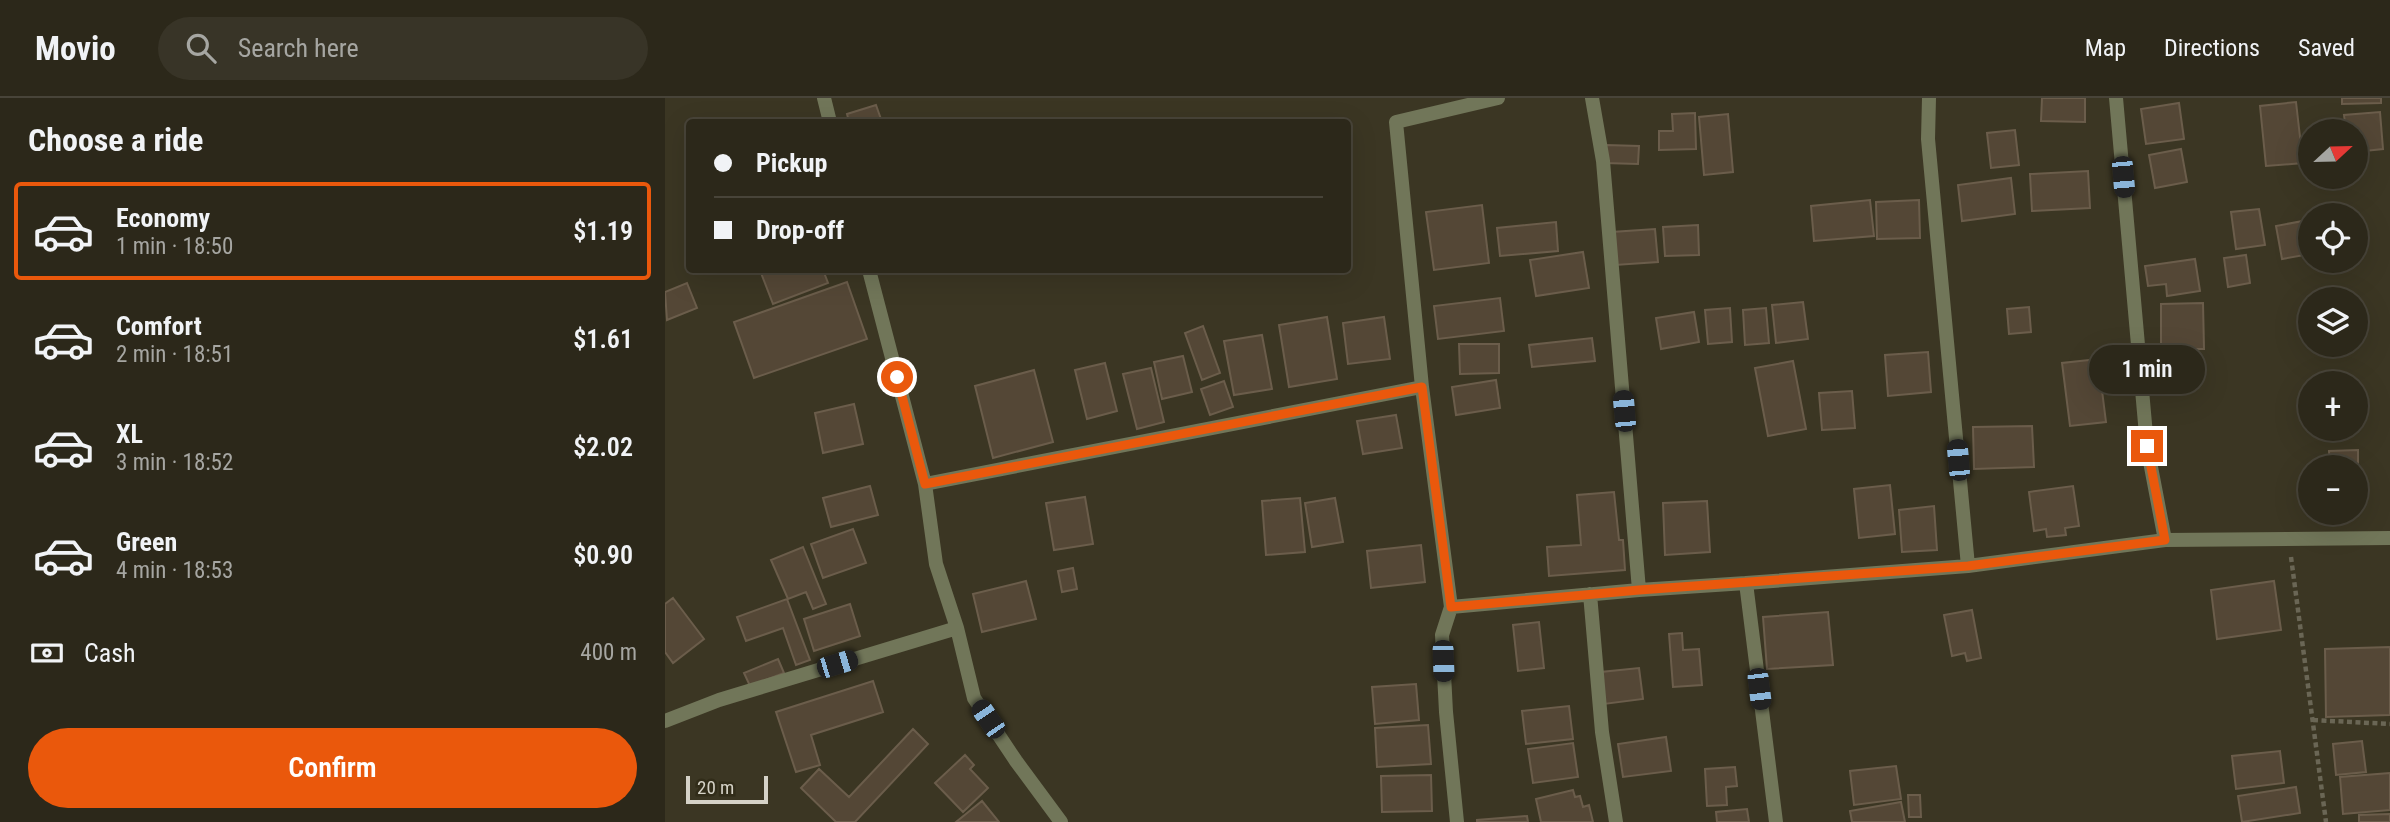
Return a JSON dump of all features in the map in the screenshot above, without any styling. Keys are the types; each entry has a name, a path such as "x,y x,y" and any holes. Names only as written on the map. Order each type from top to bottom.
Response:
{"street":[{"path":"824,98 829,119"},
{"path":"1457,822 1445,712 1442,635 1451,607 1422,387 1395,122 1498,98"},
{"path":"1592,98 1603,161 1639,590"},
{"path":"1929,98 1928,139 1968,566"},
{"path":"2116,98 2147,446 2165,540"},
{"path":"870,273 925,484 936,564 957,628 974,698 1061,822"},
{"path":"925,484 1422,387"},
{"path":"1451,607 1968,566 2165,540 2390,538"},
{"path":"1746,583 1776,822"},
{"path":"1590,594 1602,732 1616,822"},
{"path":"665,721 719,700 957,628"}],"path":[{"path":"2289,539 2326,822"},
{"path":"2313,720 2390,724"}],"building":[{"path":"2042,98 2085,98 2085,122 2041,121"},
{"path":"2342,98 2381,98 2381,103 2342,104"},
{"path":"2296,102 2298,163 2266,166 2260,106"},
{"path":"2179,103 2184,139 2146,144 2141,109"},
{"path":"876,105 881,119 848,119 847,114"},
{"path":"2380,112 2383,149 2368,151 2368,119 2344,119 2344,115"},
{"path":"1695,113 1696,149 1659,150 1659,131 1673,131 1672,114"},
{"path":"1728,114 1733,172 1704,175 1699,117"},
{"path":"2015,130 2019,165 1991,168 1987,133"},
{"path":"1606,145 1639,146 1638,164 1605,163"},
{"path":"2181,149 2187,182 2155,188 2149,155"},
{"path":"2088,171 2090,208 2032,211 2030,174"},
{"path":"2011,178 2015,214 1962,221 1958,185"},
{"path":"1870,200 1874,236 1814,241 1811,206"},
{"path":"1919,200 1920,238 1877,239 1876,202"},
{"path":"1482,205 1489,263 1434,270 1426,212"},
{"path":"2259,209 2265,245 2236,249 2231,212"},
{"path":"1556,222 1558,251 1500,256 1497,228"},
{"path":"2298,222 2298,256 2282,259 2276,226"},
{"path":"1698,225 1699,255 1665,256 1663,227"},
{"path":"1655,229 1658,262 1615,265 1612,232"},
{"path":"1583,252 1589,288 1536,296 1530,260"},
{"path":"2246,255 2250,283 2228,287 2224,258"},
{"path":"2195,259 2200,291 2167,296 2166,284 2148,286 2145,266"},
{"path":"761,273 824,273 828,283 773,304"},
{"path":"847,282 867,339 754,378 734,322"},
{"path":"687,283 697,308 667,320 665,292"},
{"path":"1500,298 1504,331 1438,339 1434,306"},
{"path":"1803,302 1808,339 1776,343 1772,305"},
{"path":"2203,303 2204,349 2161,349 2161,304"},
{"path":"2029,307 2031,332 2009,334 2007,309"},
{"path":"1730,308 1732,342 1708,344 1705,310"},
{"path":"1766,308 1769,343 1745,345 1743,310"},
{"path":"1694,312 1699,342 1661,349 1656,318"},
{"path":"1327,317 1337,379 1289,387 1279,325"},
{"path":"1384,317 1390,359 1348,364 1343,323"},
{"path":"1203,326 1220,373 1202,380 1185,333"},
{"path":"1262,335 1272,389 1234,395 1224,341"},
{"path":"1592,338 1595,361 1532,367 1529,345"},
{"path":"1459,344 1499,344 1499,373 1460,374"},
{"path":"1928,352 1931,392 1888,396 1885,355"},
{"path":"1183,356 1192,392 1162,399 1154,362"},
{"path":"2098,359 2106,422 2070,426 2062,363"},
{"path":"1793,361 1806,429 1768,436 1755,368"},
{"path":"1105,363 1117,411 1087,419 1075,370"},
{"path":"1151,368 1164,422 1137,429 1123,374"},
{"path":"1034,370 1053,442 993,458 975,386"},
{"path":"1496,380 1500,408 1456,415 1452,387"},
{"path":"1224,381 1233,407 1210,415 1201,389"},
{"path":"1852,391 1855,428 1822,430 1819,393"},
{"path":"854,404 863,444 823,453 815,413"},
{"path":"1396,415 1402,448 1363,454 1357,421"},
{"path":"2032,426 2034,467 1974,469 1973,427"},
{"path":"2358,450 2358,455 2329,455 2329,451"},
{"path":"1890,485 1895,534 1859,538 1854,489"},
{"path":"870,486 878,515 831,527 823,498"},
{"path":"2073,486 2079,526 2065,528 2066,535 2047,537 2046,529 2034,531 2029,492"},
{"path":"1614,492 1619,540 1623,540 1625,570 1549,576 1547,547 1581,545 1577,495"},
{"path":"1085,497 1093,544 1054,550 1046,503"},
{"path":"1300,498 1305,552 1266,555 1262,501"},
{"path":"1335,498 1343,542 1312,547 1305,503"},
{"path":"1707,501 1710,552 1665,555 1663,503"},
{"path":"1934,506 1937,550 1902,552 1899,510"},
{"path":"853,529 866,563 823,578 811,544"},
{"path":"1421,545 1425,582 1371,588 1367,551"},
{"path":"803,547 826,604 813,609 806,592 788,599 771,560"},
{"path":"1073,568 1077,589 1062,592 1058,571"},
{"path":"1026,581 1036,619 982,632 973,594"},
{"path":"2274,581 2281,630 2217,639 2211,590"},
{"path":"673,598 704,639 673,663 665,652 665,604"},
{"path":"787,599 810,660 796,665 783,628 746,641 737,617"},
{"path":"850,604 860,636 814,651 804,619"},
{"path":"1972,610 1981,658 1967,661 1965,653 1952,656 1944,615"},
{"path":"1828,612 1833,665 1767,669 1763,617"},
{"path":"1539,622 1544,668 1518,671 1513,625"},
{"path":"1682,633 1683,650 1699,649 1702,685 1673,687 1669,634"},
{"path":"2390,647 2390,715 2326,717 2325,649"},
{"path":"778,659 784,673 750,686 744,673"},
{"path":"1639,668 1643,699 1604,704 1601,672"},
{"path":"873,681 883,712 811,735 820,765 796,772 776,712"},
{"path":"1416,684 1419,720 1375,724 1372,687"},
{"path":"1569,706 1573,739 1526,744 1522,711"},
{"path":"1428,725 1431,764 1377,767 1375,728"},
{"path":"913,729 928,744 855,822 836,822 801,788 819,769 849,797"},
{"path":"1666,737 1671,771 1623,777 1618,744"},
{"path":"2362,741 2366,772 2336,775 2333,744"},
{"path":"1573,743 1578,777 1533,783 1528,749"},
{"path":"2280,751 2284,783 2236,789 2232,756"},
{"path":"965,755 974,765 970,769 988,788 963,812 935,783"},
{"path":"1896,766 1901,799 1854,805 1850,771"},
{"path":"1735,767 1737,786 1726,787 1727,805 1707,806 1705,769"},
{"path":"2390,773 2390,810 2343,814 2340,777"},
{"path":"1431,775 1432,811 1382,812 1381,776"},
{"path":"2296,787 2300,813 2242,822 2238,796"},
{"path":"1573,790 1575,797 1580,796 1583,807 1589,805 1593,822 1541,822 1536,799"},
{"path":"1908,795 1920,795 1921,817 1909,817"},
{"path":"982,801 999,822 956,822"},
{"path":"1901,802 1905,822 1852,822 1850,811"},
{"path":"1747,809 1749,822 1717,822 1716,812"},
{"path":"2390,814 2390,822 2359,822 2359,815"},
{"path":"1527,816 1528,822 1477,822 1477,820"}],"route":[{"path":"897,377 925,484 1422,387 1451,607 1968,566 2165,540 2147,446"}]}
